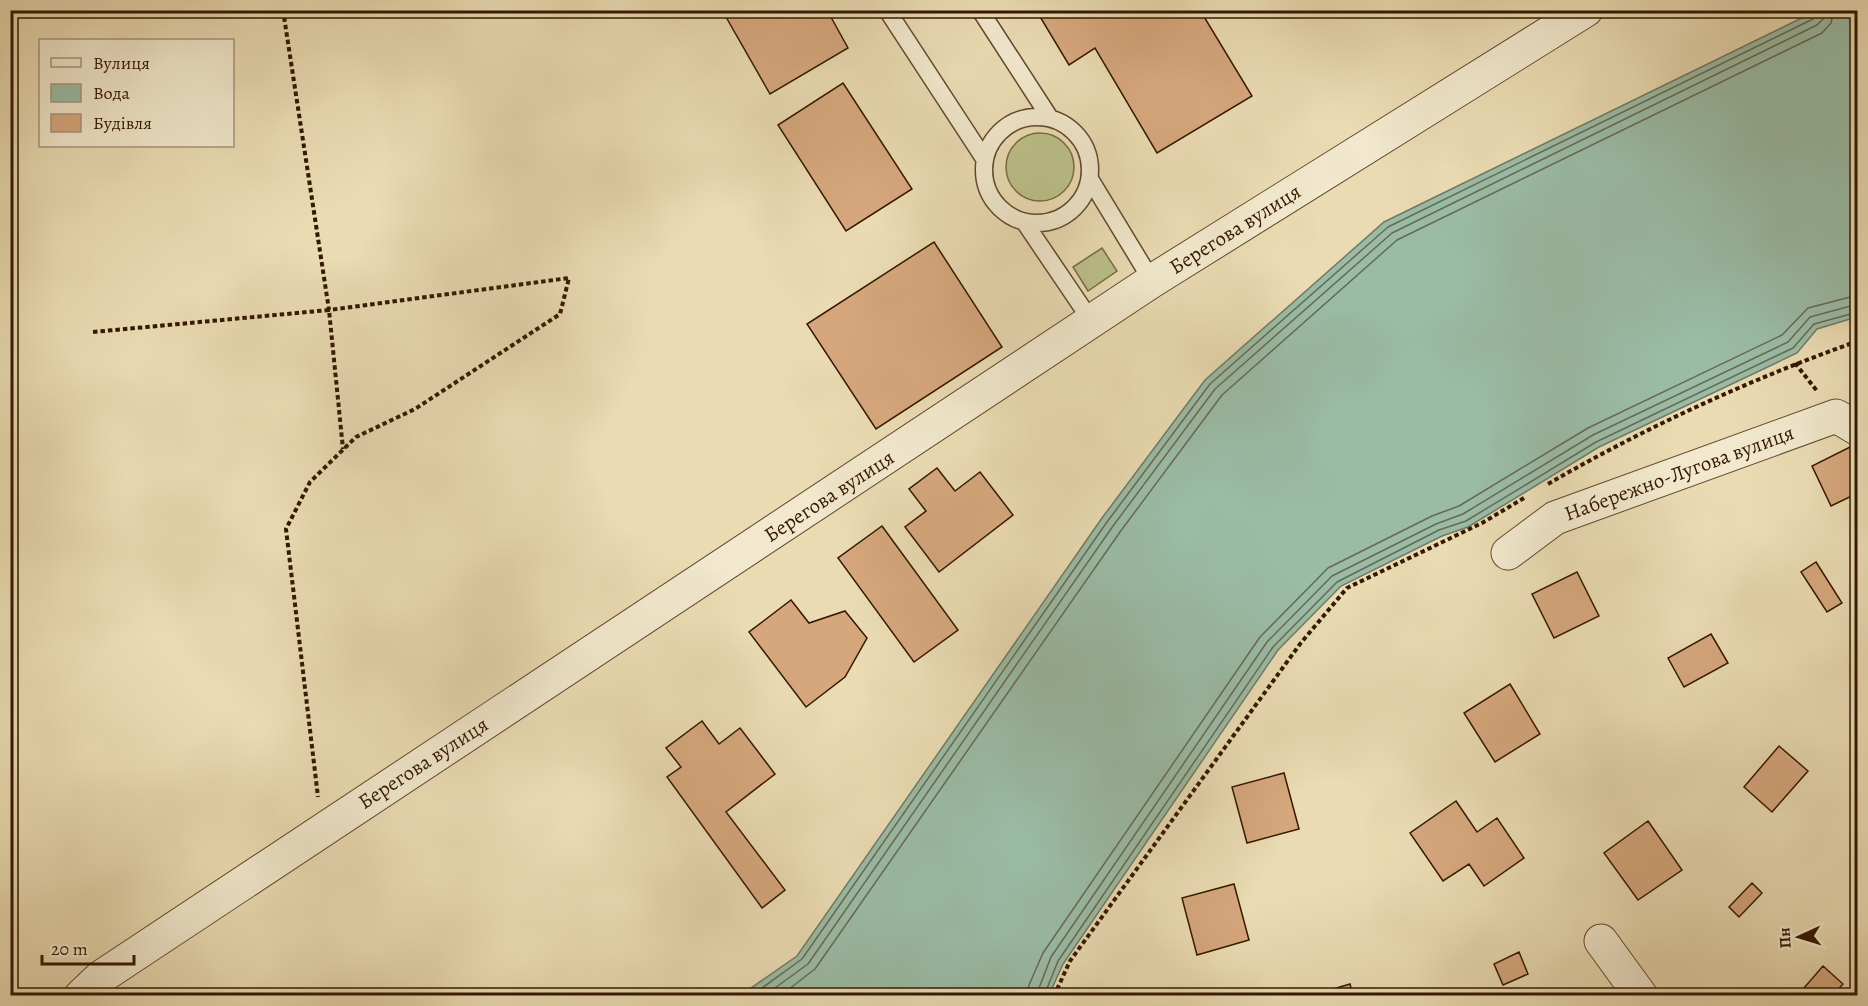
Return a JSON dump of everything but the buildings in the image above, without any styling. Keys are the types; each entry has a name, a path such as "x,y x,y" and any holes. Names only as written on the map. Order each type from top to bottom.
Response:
{"street":[{"name":"Берегова вулиця","path":"81,996 101,977 1152,281 1586,10"},
{"name":"Набережно-Лугова вулиця","path":"1508,553 1555,518 1836,416 1857,429"},
{"path":"1601,941 1641,996"}],"lane":[{"path":"888,10 984,160"},
{"path":"980,10 1050,118"},
{"path":"1033,116 1050,118 1065,124 1077,134 1086,147 1090,163 1090,179 1085,195 1067,214 1043,224 1025,223 1010,216 997,206 988,192 984,177 984,160 990,144 1001,130 1016,121 1033,116"},
{"path":"1090,179 1152,281"},
{"path":"1025,223 1092,322"}],"path":[{"path":"283,10 329,310 344,449"},
{"path":"93,332 329,310 569,278 561,314 415,409 356,437 310,482 286,529 322,830"},
{"path":"1543,487 1604,452 1795,363 1857,341"},
{"path":"1054,996 1077,952 1300,644 1347,588 1482,523 1533,493"}],"shaded area":[{"path":"1040,133 1053,136 1064,143 1071,154 1074,167 1071,180 1064,191 1053,198 1040,201 1027,198 1016,191 1009,180 1006,167 1009,154 1016,143 1027,136"},
{"path":"1102,248 1117,271 1088,291 1073,267"}],"water":[{"path":"1816,11 1857,11 1857,317 1817,329 1797,353 1599,447 1468,527 1442,536 1341,586 1278,650 1063,964 1049,995 741,995 797,956 1102,518 1205,380 1384,222"}]}
